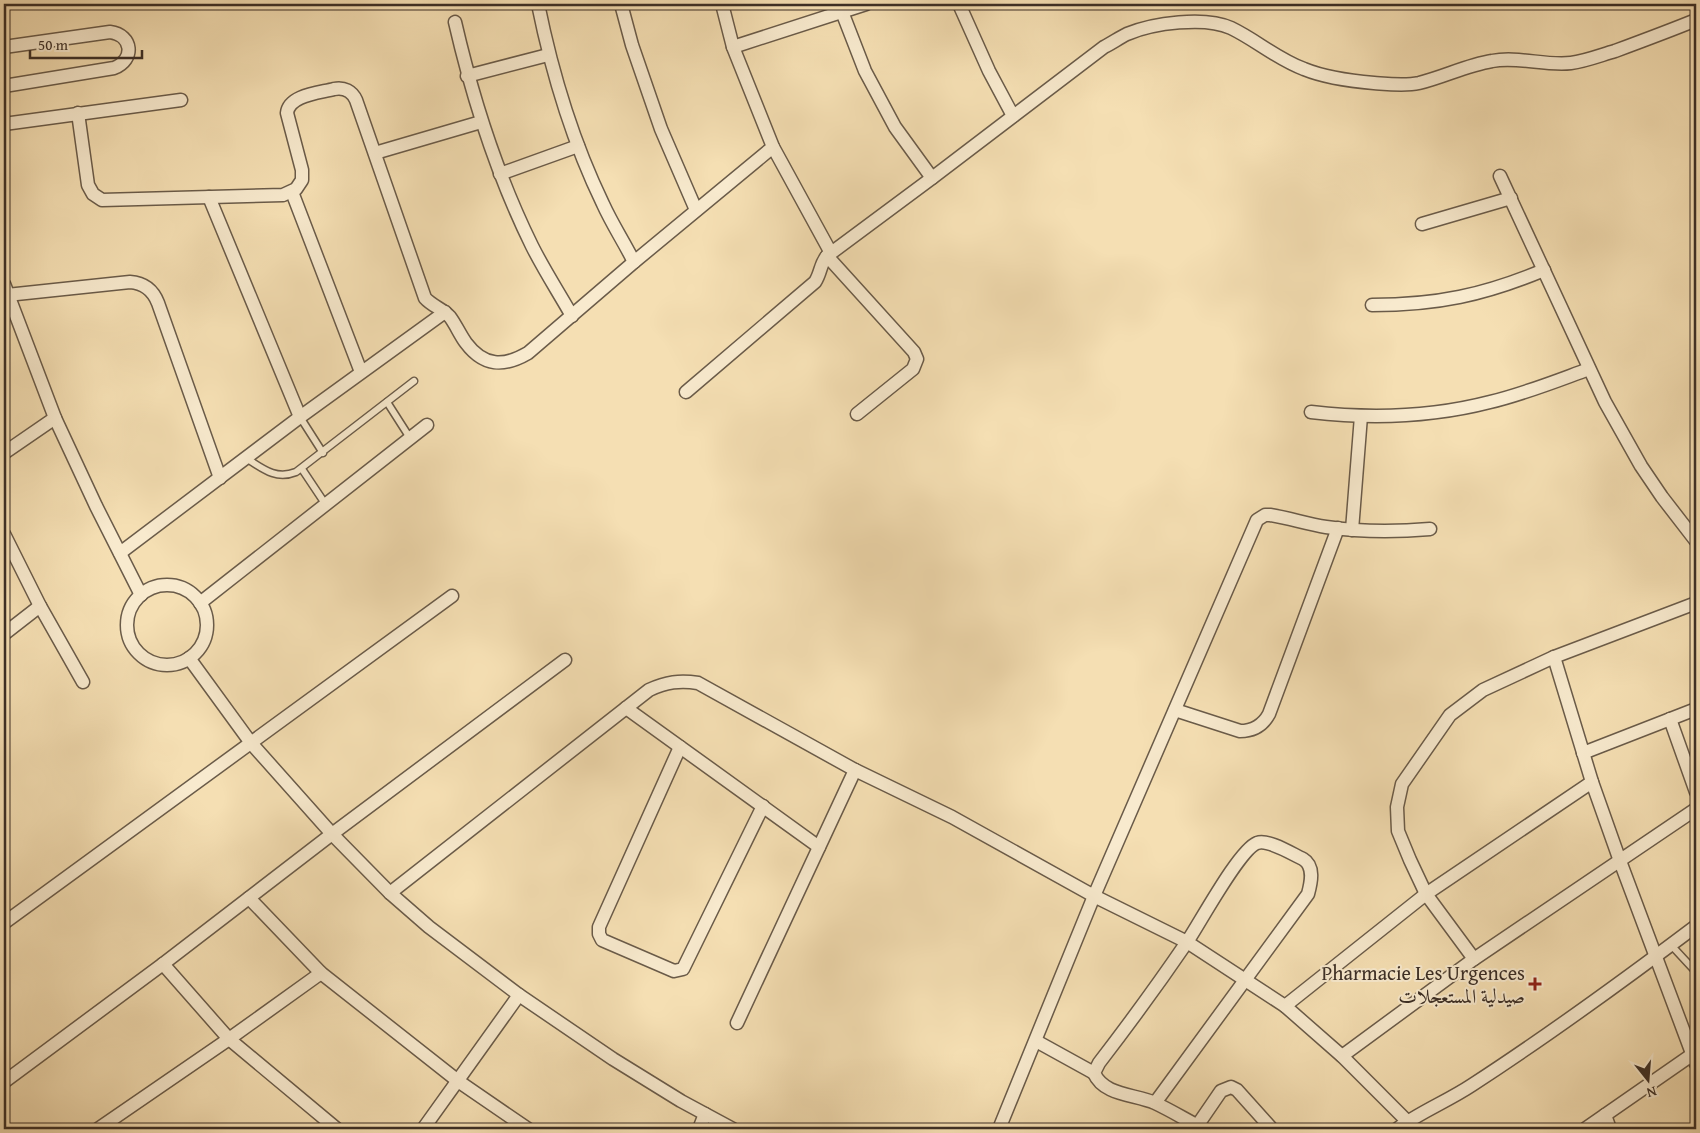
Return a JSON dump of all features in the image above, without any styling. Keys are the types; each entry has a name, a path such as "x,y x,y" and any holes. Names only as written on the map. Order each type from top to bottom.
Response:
{"street":[{"path":"538,4 548,55 578,146 603,205 634,262"},
{"path":"621,4 632,44 661,129 696,210"},
{"path":"722,4 734,47 773,147 829,254 914,352 917,358 913,369 858,414"},
{"path":"734,47 840,8 866,4"},
{"path":"959,4 989,71 1013,116"},
{"path":"840,8 864,71 895,127 932,178"},
{"path":"686,392 815,282 820,273 822,263 829,254 1104,47 1128,34 1158,26 1189,22 1213,23 1231,28 1284,60 1324,76 1353,81 1402,84 1417,83 1492,61 1508,60 1558,64 1595,58 1696,20"},
{"path":"455,22 481,122 500,174 533,247 572,316"},
{"path":"4,47 110,32 120,35 127,43 128,54 124,63 114,68 4,86"},
{"path":"468,76 548,55"},
{"path":"78,113 88,184 93,194 97,197 107,200 283,195 292,192 299,185 303,175 287,113 289,105 296,100 338,88 347,90 356,100 422,292 429,303 446,312 475,353 495,363 507,363 523,356 773,147"},
{"path":"4,124 181,100"},
{"path":"375,153 481,122"},
{"path":"500,174 578,146"},
{"path":"1500,176 1589,369 1618,427 1641,466 1696,541"},
{"path":"292,192 361,372"},
{"path":"210,197 300,417"},
{"path":"1422,224 1511,198"},
{"path":"1372,305 1415,304 1468,297 1544,270"},
{"path":"141,595 55,418 5,289 130,282 142,285 152,292 158,303 220,478"},
{"path":"120,553 300,417 446,312"},
{"path":"1311,412 1361,416 1426,413 1482,404 1522,394 1589,369"},
{"path":"1352,530 1361,416"},
{"path":"4,453 55,418"},
{"path":"200,603 427,425"},
{"path":"999,1129 1094,896 1257,520 1270,514 1300,522 1352,530 1404,531 1430,529"},
{"path":"1176,710 1240,731 1252,730 1262,724 1269,714 1338,528"},
{"path":"4,538 83,682"},
{"path":"166,585 179,587 191,593 200,603 205,614 207,626 205,637 200,648 179,664 165,666 152,663 140,655 131,644 127,632 127,618 132,605 141,595 152,588 166,585"},
{"path":"4,923 452,596"},
{"path":"1474,959 1426,894 1398,831 1397,807 1402,784 1450,714 1483,690 1554,657 1696,603"},
{"path":"4,634 40,606"},
{"path":"1554,657 1592,782 1694,1059 1585,1129"},
{"path":"189,658 251,743 332,834 390,893 429,927 519,995 613,1059 733,1129"},
{"path":"4,1082 565,660"},
{"path":"390,893 649,690 679,681 698,683 855,770 952,817 1094,896 1188,942 1285,1006 1342,1056 1408,1121"},
{"path":"626,708 819,847"},
{"path":"1583,753 1696,709"},
{"path":"1670,719 1696,792"},
{"path":"680,747 599,927 599,934 602,940 674,971 683,968 763,806"},
{"path":"737,1023 855,770"},
{"path":"1285,1006 1426,894 1592,782"},
{"path":"1342,1056 1474,959 1696,809"},
{"path":"1094,1073 1099,1063 1188,942 1234,868 1252,846 1259,842 1267,842 1306,861 1310,868 1312,880 1308,894 1155,1103"},
{"path":"249,898 320,973 458,1081 528,1129"},
{"path":"1397,1129 1470,1087 1542,1038 1696,926"},
{"path":"163,964 229,1039 338,1129"},
{"path":"98,1129 229,1039 320,973"},
{"path":"422,1129 519,995"},
{"path":"1036,1041 1094,1073 1098,1082 1114,1091 1155,1103 1201,1128 1222,1091 1231,1087 1237,1090 1272,1129"},
{"path":"699,1129 705,1114"},
{"path":"1605,1115 1610,1129"}],"lane":[{"path":"246,458 272,474 288,475 302,469 414,381"},
{"path":"387,402 410,438"},
{"path":"300,417 323,453"},
{"path":"302,469 326,505"},
{"path":"1670,946 1696,972"}],"place":[{"name":"Pharmacie Les Urgences صيدلية المستعجلات","path":"1535,984"}]}
